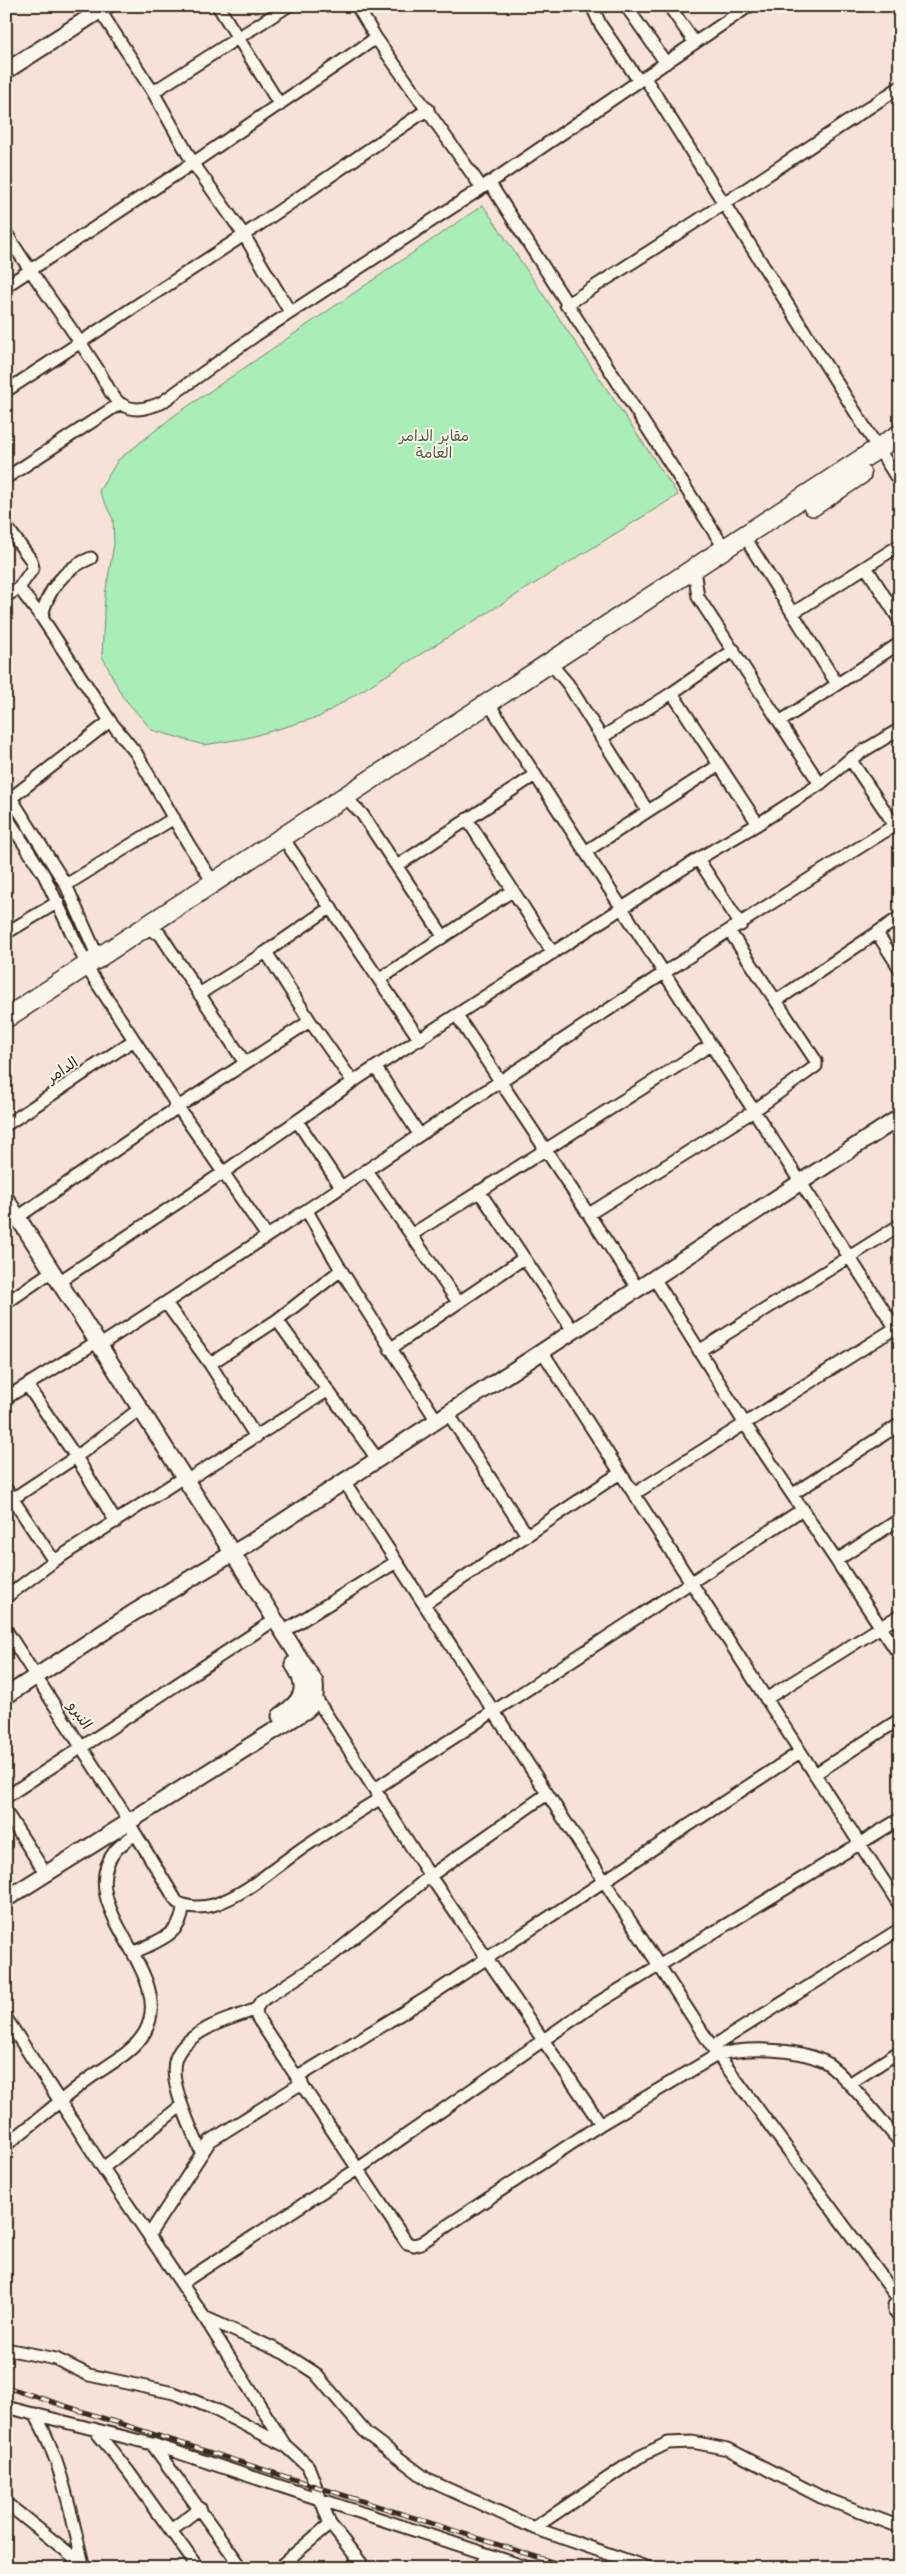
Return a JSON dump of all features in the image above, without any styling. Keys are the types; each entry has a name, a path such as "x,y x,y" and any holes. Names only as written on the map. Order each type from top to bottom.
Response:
{"main road":[{"path":"6,1018 154,932 285,842 696,575 751,547 888,452 900,434"},
{"path":"6,1028 213,882 352,804 491,708 557,671 696,575 725,549 888,452"}],"street":[{"path":"218,6 280,105"},
{"path":"153,92 288,6"},
{"path":"357,6 376,38 486,185 725,549"},
{"path":"592,6 600,24 642,80 888,452 900,483"},
{"path":"626,6 666,63"},
{"path":"669,6 695,43"},
{"path":"6,234 81,342 119,404 132,409 145,409 161,403 290,312 486,185 748,6"},
{"path":"6,71 101,8 153,92 193,163 244,235 290,312"},
{"path":"6,286 280,105 376,38"},
{"path":"566,305 725,204 900,87"},
{"path":"6,391 244,235 428,109"},
{"path":"6,478 119,404"},
{"path":"6,526 32,564 32,571 19,588 6,596"},
{"path":"793,613 900,545"},
{"path":"751,547 837,684"},
{"path":"42,618 44,603 54,587 73,567 90,558"},
{"path":"866,567 900,621"},
{"path":"696,575 698,597 781,721 820,784"},
{"path":"19,588 42,618 110,721 136,753 213,882"},
{"path":"781,721 900,643"},
{"path":"600,738 672,693 734,650"},
{"path":"557,671 568,684 600,738 647,810"},
{"path":"672,693 758,824"},
{"path":"491,708 848,1259 898,1330 634,1494"},
{"path":"94,966 66,885 9,795 110,721"},
{"path":"6,1303 52,1279 224,1172 353,1082 698,859 758,824 820,784 850,759 900,729"},
{"path":"6,1398 166,1303 307,1211 418,1134 499,1081 730,932 898,827 850,759"},
{"path":"585,852 719,765"},
{"path":"397,866 535,775"},
{"path":"352,804 362,814 443,936"},
{"path":"6,816 44,875 134,1040 267,1236"},
{"path":"66,885 174,818"},
{"path":"466,819 553,953"},
{"path":"285,842 420,1040"},
{"path":"698,859 741,925"},
{"path":"380,979 512,890"},
{"path":"6,933 58,902"},
{"path":"199,994 266,952 331,907"},
{"path":"776,1001 900,917"},
{"path":"154,932 160,934 245,1063"},
{"path":"589,1214 752,1112 816,1066 816,1061 730,932"},
{"path":"877,933 900,969"},
{"path":"266,952 310,1021 353,1082"},
{"path":"457,1016 638,1289"},
{"path":"12,1217 310,1021"},
{"name":"الدامر","path":"6,1125 134,1040"},
{"path":"411,1235 544,1148 709,1046"},
{"path":"376,1068 418,1134"},
{"path":"6,1696 133,1612 228,1556 378,1460 900,1117"},
{"path":"297,1121 341,1187"},
{"path":"366,1170 458,1302"},
{"path":"479,1191 574,1332"},
{"path":"6,1199 12,1217 228,1556 267,1624 430,1876 602,2124"},
{"path":"307,1211 390,1349 443,1417 527,1535"},
{"path":"699,1351 900,1226"},
{"path":"390,1349 524,1258"},
{"path":"210,1364 277,1320 341,1270"},
{"path":"654,1278 745,1424 900,1656"},
{"path":"166,1303 210,1364 256,1436"},
{"path":"277,1320 378,1460"},
{"path":"95,1345 132,1414 181,1482"},
{"path":"542,1352 900,1906"},
{"path":"27,1385 76,1457 116,1522"},
{"path":"6,1597 54,1561 327,1391"},
{"path":"54,1561 8,1497 76,1457 132,1414"},
{"path":"793,1494 900,1424"},
{"path":"424,1604 620,1473"},
{"path":"344,1481 714,2051 899,2300 894,2305 894,2311 900,2318"},
{"path":"134,1953 167,1936 179,1926 183,1919 183,1906 213,1905 237,1895 378,1793 494,1713 803,1509"},
{"path":"837,1560 900,1519"},
{"path":"6,1899 130,1825 307,1710 316,1697 315,1682 283,1632 228,1556"},
{"path":"283,1632 396,1562"},
{"path":"766,1700 900,1615"},
{"path":"6,1797 81,1745 267,1624"},
{"name":"النبرو","path":"6,1630 81,1745 177,1902 183,1906"},
{"path":"6,1890 130,1825 292,1708 302,1692 300,1674"},
{"path":"815,1774 900,1719"},
{"path":"149,2235 159,2223 201,2152 210,2141 603,1880 800,1752"},
{"path":"201,2152 182,2105 173,2067 176,2055 188,2041 207,2028 256,2009 261,2001 331,1956 430,1876 547,1794"},
{"path":"6,1812 44,1871"},
{"path":"182,2283 359,2168 591,2007 659,1968 900,1819"},
{"path":"6,2145 83,2083 130,2050 145,2033 151,2017 152,1998 134,1953 107,1904 105,1882 107,1867 114,1851 130,1825"},
{"path":"256,2009 262,2025 359,2168 407,2243 414,2245 421,2243 900,1928"},
{"path":"6,2018 103,2168 182,2283 285,2445 308,2466 330,2524 365,2568"},
{"path":"714,2051 785,2051 825,2061 849,2084 900,2142"},
{"path":"849,2084 900,2051"},
{"path":"103,2168 182,2105"},
{"path":"204,2317 284,2353 315,2373 367,2434 428,2480 534,2528 649,2568"},
{"path":"6,2349 56,2359 89,2374 174,2394 212,2408 285,2445"},
{"path":"6,2406 152,2444 529,2568"},
{"path":"35,2414 47,2434 62,2479 85,2566"},
{"path":"94,2429 198,2568"},
{"path":"534,2528 639,2457 668,2443 692,2442 728,2449 821,2497 900,2527"},
{"path":"152,2444 242,2568"},
{"path":"6,2503 85,2566"},
{"path":"171,2530 200,2508"},
{"path":"278,2568 330,2524"},
{"path":"478,2568 488,2556"}],"green space":[{"name":"مقابر الدامر العامة","path":"483,205 678,495 319,717 247,738 204,745 152,730 122,696 102,656 105,595 114,544 113,519 99,491 118,460 175,415"}],"railway":[{"path":"6,2387 571,2568"}]}
